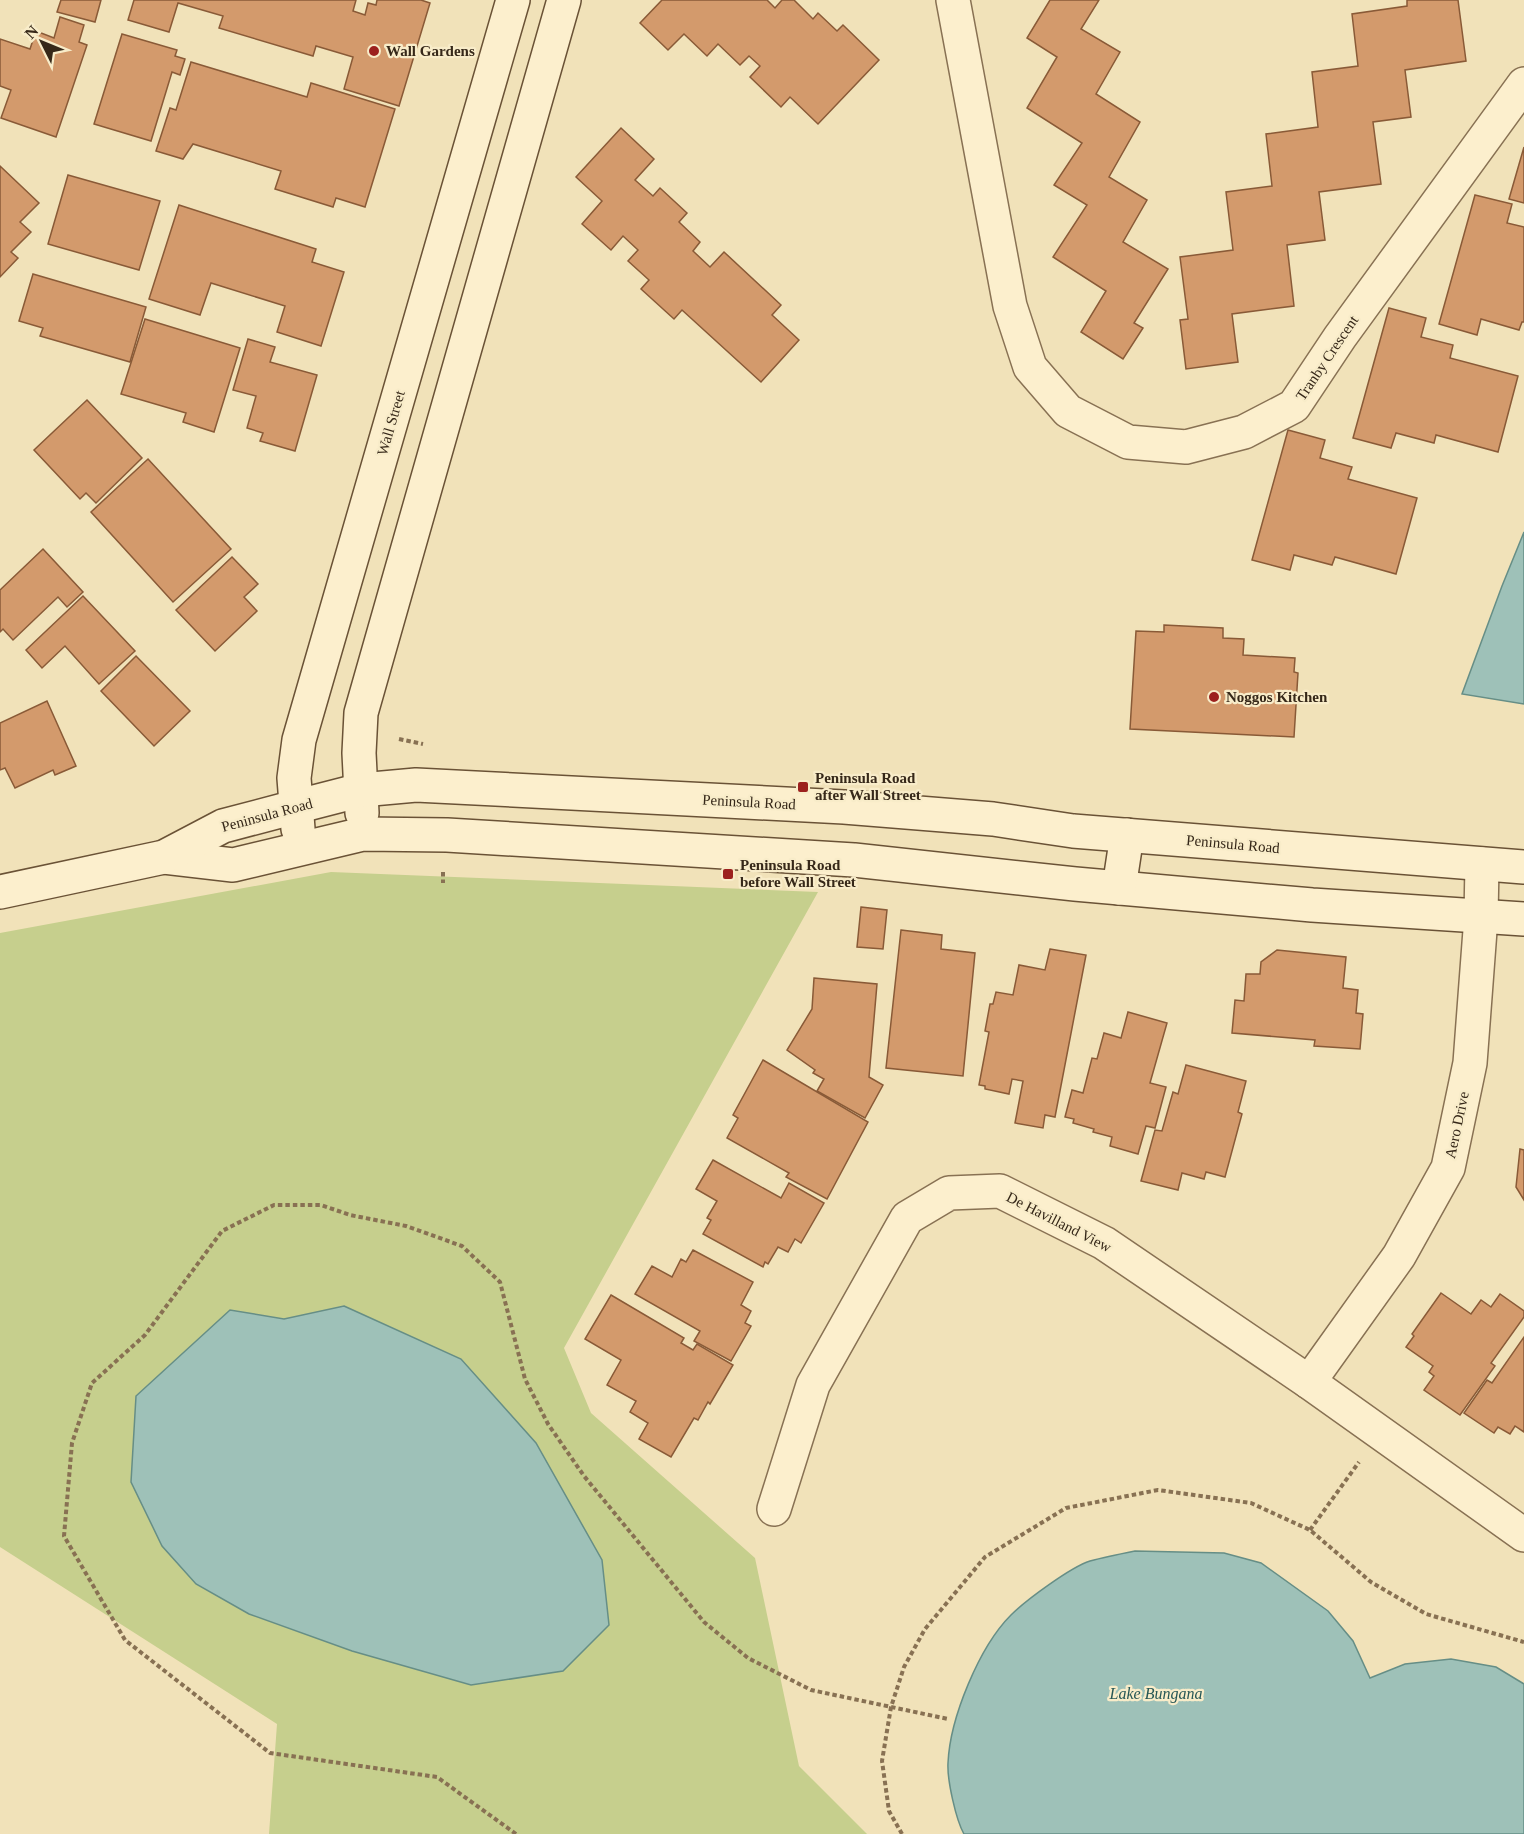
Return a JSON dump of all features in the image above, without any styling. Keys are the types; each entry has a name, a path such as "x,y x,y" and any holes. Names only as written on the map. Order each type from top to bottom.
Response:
{"street":[{"name":"Wall Street","path":"301,849 295,807 294,778 299,740 513,0"},
{"path":"363,834 359,753 362,712 564,0"},
{"name":"Tranby Crescent","path":"953,0 1010,306 1030,367 1068,411 1128,442 1186,447 1244,432 1294,406 1340,338 1524,84"},
{"path":"443,241 492,254"},
{"path":"366,508 416,521"},
{"name":"Peninsula Road","path":"0,892 164,857 223,826 361,790 416,785 844,807 993,819 1072,831 1524,867"},
{"name":"Peninsula Road","path":"164,857 233,865 363,834 447,835 854,860 1119,888 1312,905 1524,919"},
{"path":"1119,888 1126,835"},
{"name":"Aero Drive","path":"1309,1382 1399,1256 1448,1168 1470,1063 1481,917 1482,864"},
{"name":"De Havilland View","path":"774,1509 813,1385 907,1218 949,1193 1000,1191 1104,1243 1309,1382 1524,1535"}],"path":[{"path":"516,1834 437,1777 270,1753 125,1640 64,1536 72,1443 92,1383 145,1335 222,1231 274,1205 321,1205 350,1215 406,1226 462,1246 500,1282 525,1379 548,1424 584,1476 704,1622 748,1658 811,1690 948,1719"},
{"path":"1310,1530 1380,1433"},
{"path":"902,1834 889,1811 882,1761 891,1707 904,1667 925,1629 985,1557 1066,1508 1158,1490 1251,1503 1310,1530 1371,1582 1426,1614 1524,1642"}],"green space":[{"path":"331,872 818,892 564,1348 591,1413 755,1558 799,1766 867,1834 269,1834 277,1724 0,1547 0,933"}],"water":[{"path":"1524,532 1524,704 1462,694 1502,586"},
{"path":"344,1306 461,1359 536,1443 602,1560 609,1625 563,1671 471,1685 352,1651 249,1614 196,1584 162,1546 131,1482 136,1396 230,1310 284,1319"},
{"name":"Lake Bungana","path":"1135,1551 1224,1553 1261,1563 1328,1611 1353,1641 1370,1678 1405,1664 1451,1659 1496,1667 1524,1684 1524,1834 964,1834 955,1810 948,1770 950,1745 960,1705 988,1645 1011,1615 1061,1577 1090,1561"}],"building":[{"path":"61,0 101,0 95,22 57,12"},
{"name":"Wall Gardens","path":"134,0 356,0 353,11 365,15 368,3 376,5 377,0 421,0 430,3 399,106 344,89 353,57 316,46 313,56 219,28 223,16 178,3 169,32 128,20"},
{"path":"662,0 767,0 775,8 782,0 794,0 813,19 818,13 837,31 843,25 879,60 818,124 790,97 781,107 750,77 760,66 749,56 740,65 718,44 707,56 684,34 668,50 640,23"},
{"path":"1050,0 1099,0 1081,29 1120,52 1096,94 1140,122 1109,177 1147,200 1123,242 1168,269 1134,323 1143,328 1123,359 1081,332 1106,291 1053,257 1087,205 1054,185 1082,143 1027,108 1057,57 1027,38"},
{"path":"1407,0 1458,0 1466,61 1405,70 1411,117 1373,122 1381,184 1319,192 1325,240 1287,245 1294,306 1232,314 1238,362 1186,369 1180,320 1188,319 1180,257 1233,250 1226,192 1272,186 1266,134 1318,127 1312,72 1358,66 1352,14 1407,6"},
{"path":"60,17 84,25 79,42 87,45 56,137 1,118 11,90 0,86 0,39 30,49 36,31 54,38"},
{"path":"122,34 177,50 175,56 185,59 180,75 172,72 151,141 94,124"},
{"path":"191,62 307,97 311,83 395,109 365,207 336,198 333,207 275,189 281,171 193,144 183,159 156,151 170,108 176,110"},
{"path":"621,128 654,159 635,180 653,196 660,188 687,213 679,222 700,242 693,251 710,267 724,252 781,305 772,315 799,340 761,382 682,310 674,319 641,289 649,280 628,261 638,250 623,236 611,250 582,224 602,201 576,177"},
{"path":"1524,147 1524,203 1509,199"},
{"path":"0,166 39,203 20,222 31,232 11,252 18,258 0,277"},
{"path":"68,175 160,201 139,270 48,244"},
{"path":"1475,195 1512,204 1507,223 1524,227 1524,322 1519,330 1481,319 1477,335 1439,324"},
{"path":"179,205 316,249 312,262 344,272 321,346 277,332 285,306 211,283 200,315 149,299"},
{"path":"33,274 146,307 130,362 40,336 43,328 19,321"},
{"path":"1389,308 1426,318 1421,337 1453,345 1450,358 1518,376 1498,452 1436,435 1434,443 1396,433 1391,448 1353,438"},
{"path":"145,319 240,348 214,432 183,422 186,413 121,394"},
{"path":"248,339 275,347 270,362 317,375 295,451 260,441 263,433 247,428 256,396 233,390"},
{"path":"87,400 142,458 96,503 86,493 80,499 34,450"},
{"path":"1288,430 1325,440 1320,458 1352,467 1348,479 1417,498 1396,574 1335,557 1332,565 1294,555 1290,570 1252,560"},
{"path":"148,459 231,549 173,602 91,512"},
{"path":"43,549 83,592 67,607 58,597 13,640 3,629 0,632 0,590"},
{"path":"232,557 258,584 244,597 257,611 215,651 176,610"},
{"path":"83,596 135,651 99,684 65,646 42,668 26,650"},
{"path":"1164,625 1223,628 1223,638 1244,639 1243,655 1295,658 1294,672 1298,673 1294,737 1130,729 1136,631 1164,632"},
{"path":"136,656 190,711 154,746 101,691"},
{"path":"47,701 76,766 55,775 53,770 15,788 5,768 0,770 0,723"},
{"path":"861,907 887,910 883,949 857,947"},
{"path":"901,930 942,935 941,949 975,953 963,1076 886,1068"},
{"path":"1050,949 1086,955 1055,1117 1045,1115 1043,1128 1015,1123 1023,1081 1012,1079 1009,1094 985,1089 985,1086 979,1085 989,1032 985,1031 990,1004 993,1004 996,992 1013,995 1019,965 1045,970"},
{"path":"1277,950 1346,957 1343,988 1358,990 1356,1013 1363,1014 1360,1049 1314,1046 1315,1040 1232,1033 1235,1000 1244,1001 1246,974 1260,974 1261,962"},
{"path":"814,978 877,984 869,1077 883,1085 865,1118 817,1091 824,1079 813,1073 815,1070 787,1050 812,1009"},
{"path":"1128,1012 1167,1023 1150,1083 1166,1087 1155,1128 1146,1126 1138,1154 1110,1146 1112,1137 1093,1132 1094,1129 1073,1123 1074,1119 1065,1117 1072,1090 1083,1093 1092,1058 1097,1059 1104,1033 1121,1038"},
{"path":"763,1060 868,1122 827,1199 786,1177 789,1173 727,1138 738,1118 733,1115"},
{"path":"1186,1065 1246,1081 1238,1112 1242,1114 1225,1177 1206,1172 1204,1179 1182,1173 1178,1190 1141,1181 1155,1130 1162,1131 1173,1092 1178,1094"},
{"path":"1520,1149 1524,1150 1524,1200 1516,1187"},
{"path":"713,1160 781,1198 789,1183 824,1203 801,1243 795,1239 788,1252 778,1247 768,1264 765,1262 763,1267 703,1234 711,1220 707,1218 717,1201 696,1189"},
{"path":"693,1250 753,1282 741,1305 751,1311 745,1323 751,1326 731,1361 694,1341 700,1331 635,1294 652,1266 672,1277 681,1259 686,1262"},
{"path":"1441,1293 1471,1314 1481,1300 1491,1307 1500,1294 1524,1311 1524,1317 1491,1363 1495,1366 1460,1415 1424,1390 1434,1376 1429,1372 1433,1366 1406,1347 1414,1336 1412,1334"},
{"path":"611,1295 684,1338 681,1343 693,1350 697,1344 733,1365 710,1404 708,1402 698,1420 694,1418 671,1457 639,1439 648,1423 630,1412 636,1401 607,1385 621,1360 585,1339"},
{"path":"1524,1337 1524,1432 1515,1426 1510,1434 1498,1427 1494,1433 1464,1413 1487,1380 1492,1383"}],"place":[{"name":"Wall Gardens","path":"374,51"},
{"name":"Noggos Kitchen","path":"1214,697"},
{"name":"Peninsula Road after Wall Street","path":"803,787"},
{"name":"Peninsula Road before Wall Street","path":"728,874"}]}
